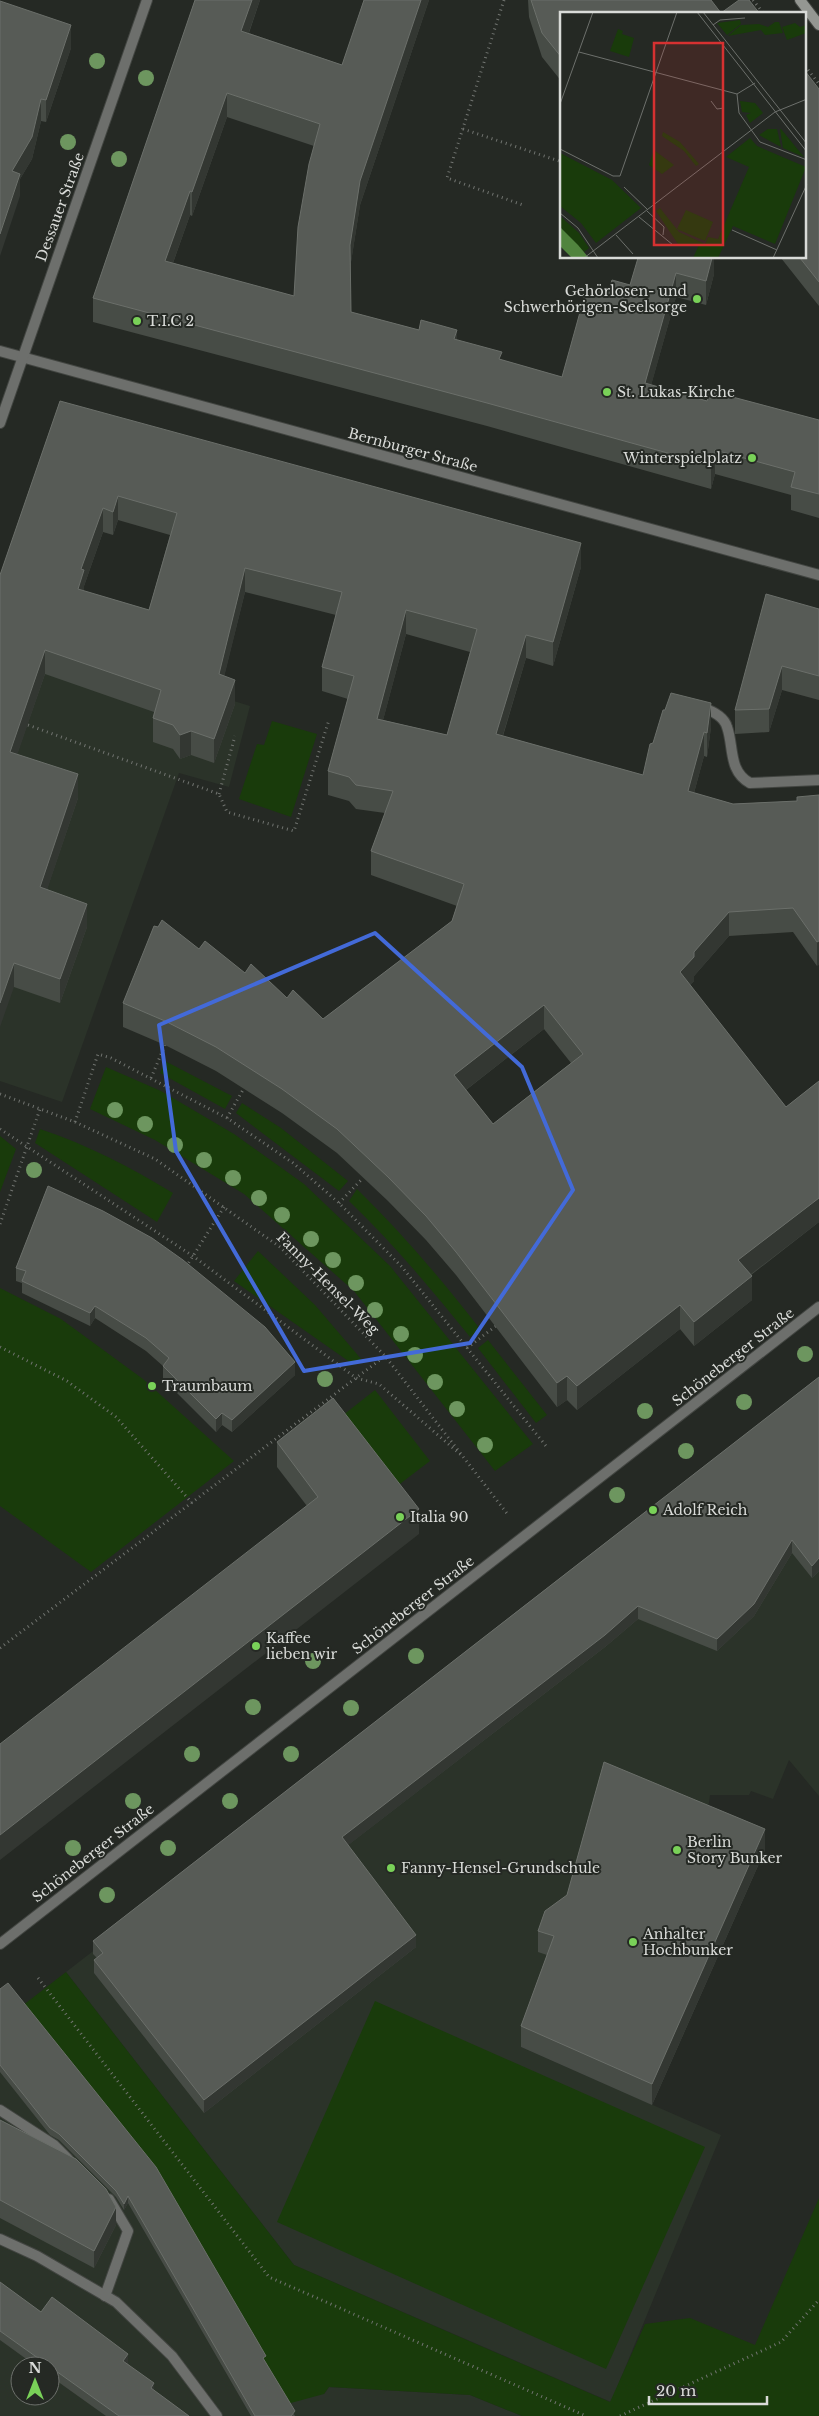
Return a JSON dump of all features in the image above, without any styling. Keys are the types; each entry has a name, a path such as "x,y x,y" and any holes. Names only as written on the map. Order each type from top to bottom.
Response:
{"main road":[{"path":"800,0 819,25"}],"street":[{"name":"Dessauer Straße","path":"0,423 147,0"},
{"name":"Bernburger Straße","path":"0,351 819,575"},
{"path":"691,703 714,712 727,726 730,752 742,778 750,783 819,780"},
{"name":"Schöneberger Straße","path":"0,1944 819,1306"},
{"path":"0,2110 54,2146 73,2164"},
{"path":"99,2189 111,2202 128,2231 105,2296"},
{"path":"0,2239 37,2256 116,2302 172,2356 217,2416"}],"path":[{"path":"504,0 447,178 523,205"},
{"path":"753,0 762,12"},
{"path":"806,67 819,84"},
{"path":"463,129 560,161"},
{"path":"235,736 219,794 227,812 294,831 329,720"},
{"path":"28,725 219,794"},
{"path":"151,1078 166,1045"},
{"path":"74,1122 98,1054 111,1058 227,1118 293,1163 338,1203 402,1267 546,1446"},
{"path":"227,1118 244,1088"},
{"name":"Fanny-Hensel-Weg","path":"0,1094 74,1122 156,1159 280,1247 385,1356 524,1536"},
{"path":"0,1224 40,1109"},
{"path":"0,1129 193,1256 356,1378 379,1384 467,1461"},
{"path":"338,1203 363,1178"},
{"path":"183,1272 224,1206"},
{"path":"467,1348 496,1326"},
{"path":"0,1347 67,1381 116,1417 192,1503"},
{"path":"0,1648 385,1356"},
{"path":"38,1978 269,2277 586,2416"},
{"path":"620,2416 636,2411 781,2342 819,2300"},
{"path":"636,2411 639,2416"}],"highlighted area":[{"path":"375,933 522,1067 573,1190 470,1343 304,1371 176,1151 159,1025"}],"shaded area":[{"path":"0,622 182,685 250,706 229,787 179,773 62,1102 0,1081"},
{"name":"Fanny-Hensel-Grundschule","path":"819,1390 819,1796 789,1760 773,1799 751,1791 749,1795 710,1795 708,1810 539,1951 554,1957 521,2047 721,2135 611,2402 294,2265 66,1972"},
{"path":"0,1996 324,2394 329,2387 470,2395 522,2416 0,2416"}],"green space":[{"path":"272,721 317,734 291,817 239,799 257,744 264,745"},
{"path":"165,1061 232,1096 225,1109 160,1073"},
{"path":"106,1067 161,1091 234,1134 304,1184 390,1266 533,1444 495,1471 354,1291 244,1194 155,1140 90,1109"},
{"path":"242,1103 281,1128 348,1181 339,1191 236,1113"},
{"path":"40,1129 108,1157 173,1193 157,1222 35,1143"},
{"path":"0,1136 16,1149 0,1192"},
{"path":"357,1189 421,1257 480,1329 470,1337 396,1250 349,1201"},
{"path":"258,1251 315,1305 362,1360 354,1365 234,1281"},
{"path":"0,1288 61,1319 143,1379 234,1461 91,1572 0,1506"},
{"path":"488,1340 547,1415 536,1423 478,1348"},
{"path":"375,1390 430,1461 388,1493 333,1423"},
{"path":"66,1972 294,2265 610,2402 645,2324 690,2318 755,2345 819,2198 819,2416 522,2416 470,2395 329,2387 324,2394 287,2404 22,2006"},
{"path":"375,2001 705,2147 606,2369 277,2222"}],"building":[{"path":"195,0 252,0 241,31 342,65 364,0 421,0 360,181 350,245 351,312 419,330 421,320 457,330 454,339 502,352 499,359 562,377 587,287 608,293 612,280 630,285 638,259 712,259 706,281 676,273 645,383 707,401 710,391 819,420 819,494 791,487 795,472 715,450 711,465 93,298","holes":["227,93 320,124 309,164 298,227 294,296 165,261"]},
{"path":"531,0 711,0 720,12 560,12 560,56 542,33"},
{"path":"739,0 749,0 758,12 722,12"},
{"path":"0,1 71,25 46,100 41,99 32,137 12,171 20,174 0,234"},
{"path":"806,72 819,89 819,282 801,259 806,259"},
{"path":"60,401 581,543 553,642 526,635 496,734 643,775 650,744 653,743 663,710 665,710 671,693 711,703 707,733 704,732 688,791 733,804 797,801 797,797 819,795 819,941 817,942 793,908 729,912 694,952 694,957 680,972 786,1107 819,1081 819,1198 738,1260 752,1276 694,1322 680,1305 577,1386 567,1376 557,1383 426,1216 337,1129 282,1089 216,1047 165,1021 123,1003 154,926 158,927 162,920 199,949 205,941 245,973 251,964 287,998 293,990 323,1019 452,921 464,884 371,851 393,791 356,785 349,777 328,771 354,676 322,667 342,592 245,568 219,674 235,680 214,739 191,731 180,735 173,725 153,718 161,690 45,650 10,752 78,774 40,887 87,904 60,979 14,963 0,1003 0,575","holes":["118,496 177,513 149,610 78,589 84,570 81,569 103,508 113,512","406,610 477,629 447,735 377,719","544,1005 583,1054 493,1124 454,1075"]},
{"path":"766,594 819,609 819,676 782,666 769,709 735,710"},
{"path":"48,1186 103,1211 152,1238 183,1260 265,1327 295,1362 232,1420 222,1413 216,1419 163,1366 169,1358 146,1338 95,1306 90,1313 22,1281 26,1271 16,1268"},
{"path":"819,1377 819,1558 812,1566 792,1540 754,1604 717,1639 638,1606 605,1635 342,1837 416,1935 204,2100 94,1960 103,1953 93,1941"},
{"path":"333,1398 419,1509 0,1835 0,1744 318,1497 277,1442"},
{"name":"Anhalter Hochbunker","path":"604,1762 765,1829 652,2084 521,2026 554,1936 538,1931 545,1911 567,1895"},
{"path":"8,1983 156,2167 266,2356 263,2358 295,2411 291,2416 255,2416 128,2196 124,2204 116,2191 59,2134 50,2128 0,2065 0,1989"},
{"path":"0,2120 76,2159 106,2189 116,2207 94,2251 0,2200"},
{"path":"0,2282 41,2312 52,2297 128,2354 123,2361 154,2383 151,2388 189,2416 119,2416 60,2374 60,2356 35,2356 0,2331"}],"place":[{"name":"Gehörlosen- und Schwerhörigen-Seelsorge","path":"697,299"},
{"name":"T.I.C 2","path":"137,321"},
{"name":"St. Lukas-Kirche","path":"607,392"},
{"name":"Winterspielplatz","path":"752,458"},
{"name":"Traumbaum","path":"152,1386"},
{"name":"Adolf Reich","path":"653,1510"},
{"name":"Italia 90","path":"400,1517"},
{"name":"Kaffee lieben wir","path":"256,1646"},
{"name":"Berlin Story Bunker","path":"677,1850"},
{"name":"Fanny-Hensel-Grundschule","path":"391,1868"},
{"name":"Anhalter Hochbunker","path":"633,1942"}]}
